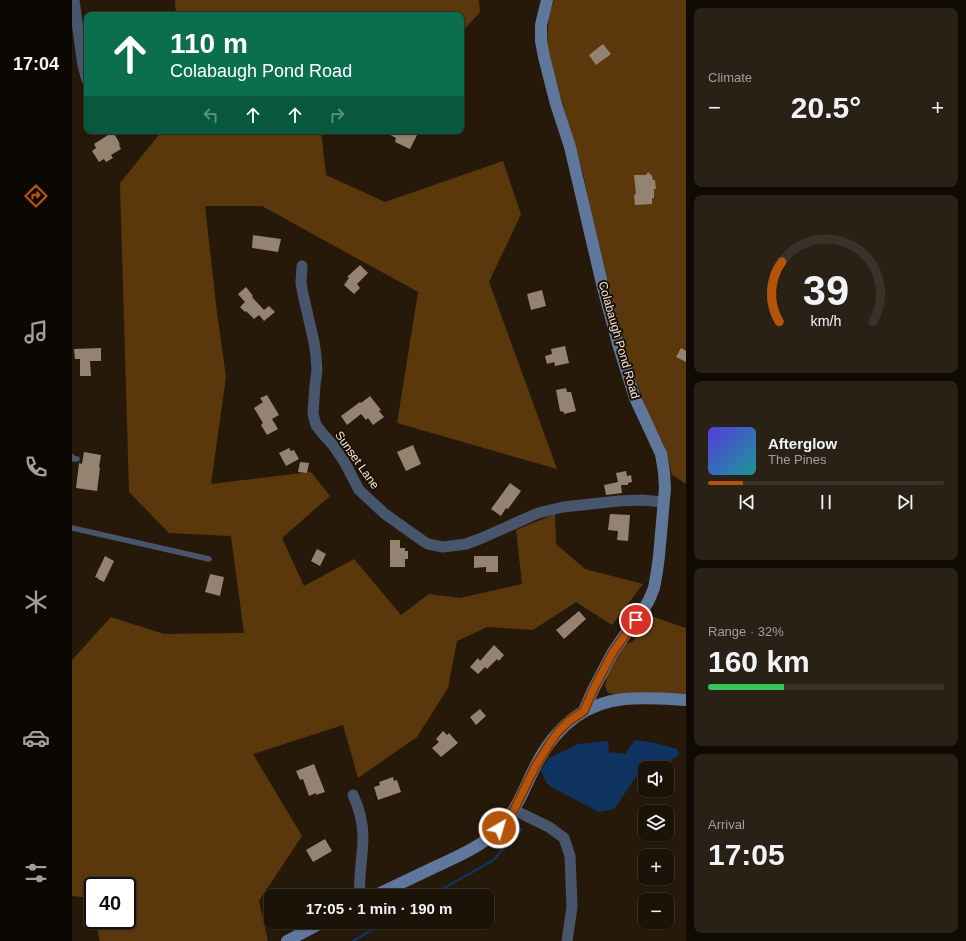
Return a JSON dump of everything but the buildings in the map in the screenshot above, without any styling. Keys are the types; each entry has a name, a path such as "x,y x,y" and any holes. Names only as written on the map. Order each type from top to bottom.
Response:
{"street":[{"path":"74,0 84,70"},
{"name":"Colabaugh Pond Road","path":"547,0 541,25 541,41 544,57 556,104 570,147 603,288 622,357 635,398 661,454 665,488 654,588 642,612 613,652 584,711"},
{"name":"Sunset Lane","path":"302,266 301,283 316,356 317,371 313,414 316,425 337,451 360,490 385,514 423,541 428,544 443,547 466,544 488,536 538,512 563,507 618,501 642,500 663,502"},
{"path":"389,889 456,857 475,847 494,834 514,810 535,767 550,743 569,721 584,711 605,702 625,699 649,698 686,700"},
{"path":"353,794 359,807 363,835 359,889"},
{"path":"514,810 549,827 564,838 570,856 572,907 567,941"},
{"path":"287,941 310,929"}],"lane":[{"path":"72,528 209,559"}],"shaded area":[{"path":"175,0 479,0 480,12 464,30 464,12 176,12"},
{"path":"554,0 686,0 686,484 672,475 663,443 648,416 625,352 623,336 601,262 583,173 548,58 547,43 549,14"},
{"path":"160,134 321,134 326,175 385,202 503,161 521,214 489,282 557,469 397,423 418,292 262,206 205,206 226,377 211,484 311,472 330,496 282,538 304,586 354,559 401,615 429,594 460,598 522,584 516,530 555,514 556,544 585,569 643,584 612,625 576,602 533,630 487,627 457,641 448,688 417,737 358,778 343,725 253,754 302,836 267,889 264,889 264,893 259,901 264,929 265,929 268,941 100,941 97,929 136,929 136,877 84,877 84,897 72,896 72,660 111,617 164,634 244,633 231,536 169,533 129,492 120,183"},
{"path":"651,616 686,628 686,695 616,695 608,693 605,686 607,675 625,644 632,642"}],"water":[{"path":"635,740 655,743 677,749 679,754 671,761 638,761 638,774 614,809 599,812 551,787 546,782 541,770 549,758 578,744 608,741 609,752 625,754"}],"waterway":[{"path":"442,889 492,861 522,829"},
{"path":"353,941 373,929"}],"route":[{"path":"499,828 514,810 540,757 557,733 575,716 584,711 589,698 613,652 636,620"}]}
